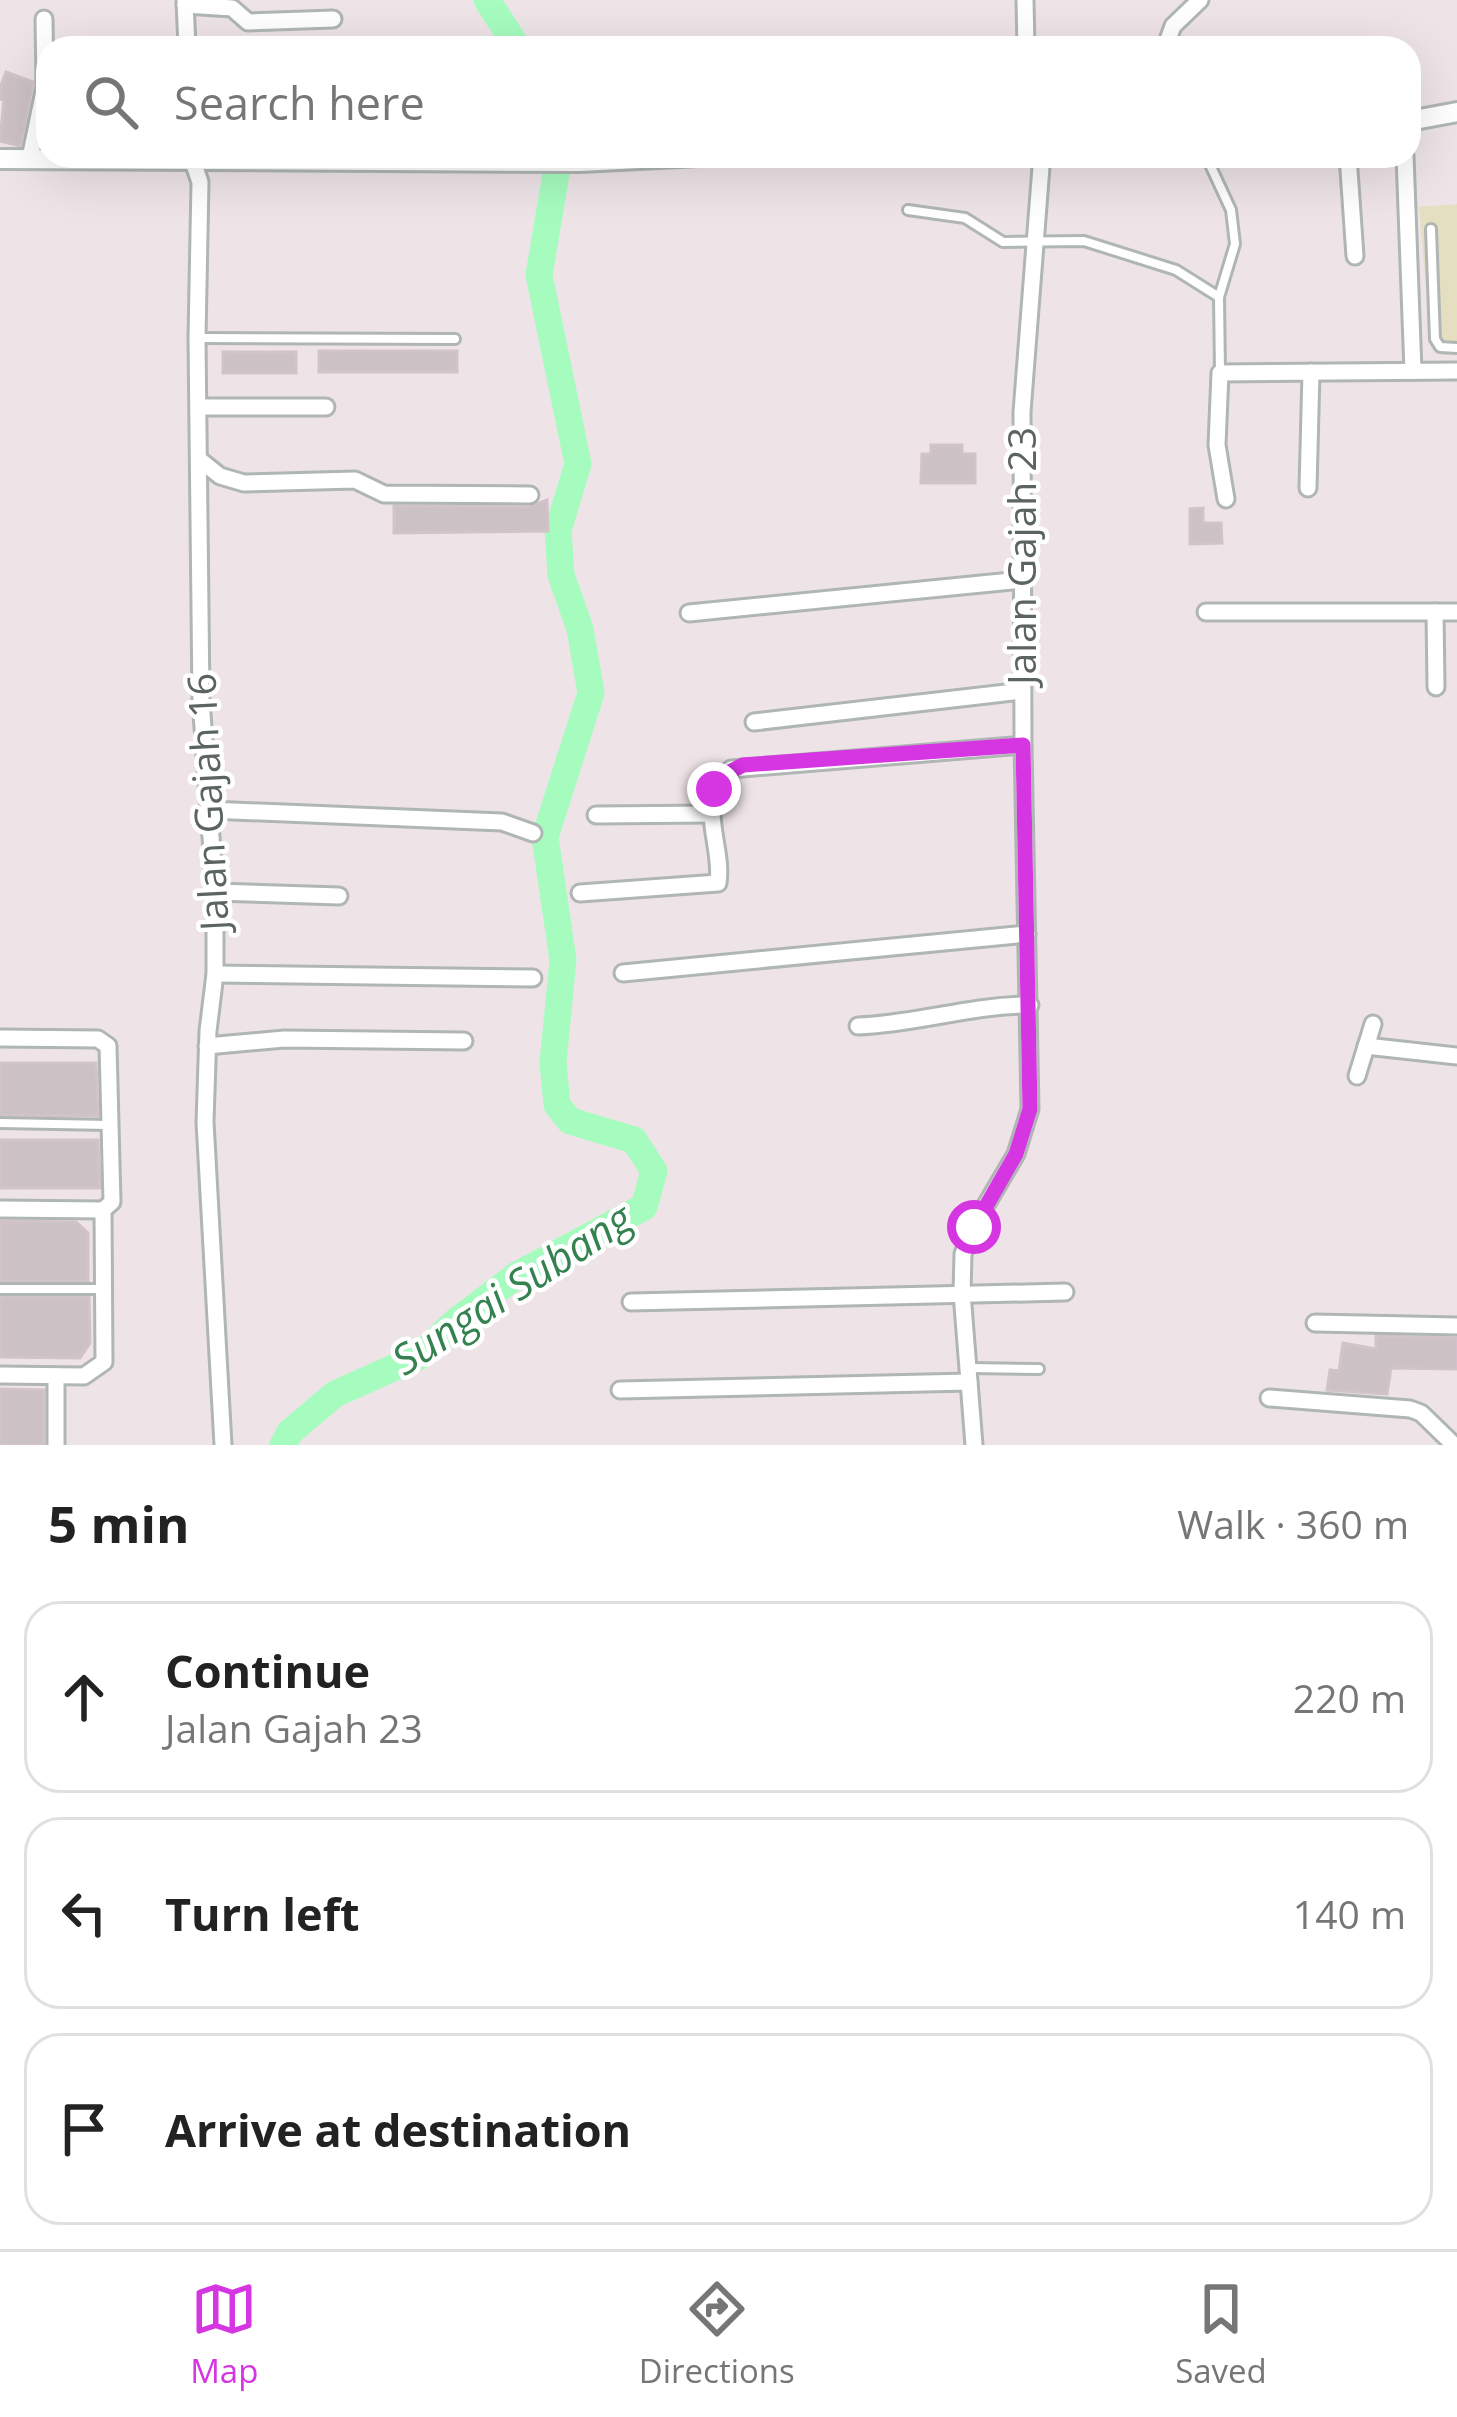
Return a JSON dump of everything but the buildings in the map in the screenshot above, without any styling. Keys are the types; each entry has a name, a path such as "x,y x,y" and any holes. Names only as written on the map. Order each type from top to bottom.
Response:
{"street":[{"path":"1025,0 1026,36"},
{"path":"186,36 185,2 235,9 248,22 333,19"},
{"path":"1169,36 1195,2"},
{"path":"44,20 44,36"},
{"path":"1421,119 1457,112"},
{"path":"30,158 36,129"},
{"path":"0,159 36,158"},
{"name":"Jalan Gajah 16","path":"196,168 200,182 200,679 215,892 205,1122 223,1445"},
{"name":"Jalan Gajah 23","path":"974,1445 963,1254 1016,1154 1030,1109 1022,412 1041,168"},
{"path":"1349,168 1355,256"},
{"path":"1406,168 1413,371"},
{"path":"1226,500 1217,445 1220,373 1457,371"},
{"path":"1308,488 1311,372"},
{"path":"200,407 326,407"},
{"path":"200,460 220,476 244,483 355,480 384,494 530,495"},
{"path":"689,613 1022,580"},
{"path":"1206,612 1457,612"},
{"path":"1436,612 1436,687"},
{"path":"754,722 1022,691"},
{"path":"580,893 715,885 720,876 712,814 714,789 720,777 743,765 1023,745"},
{"path":"210,811 502,822 533,833"},
{"path":"596,815 712,814"},
{"path":"215,892 339,896"},
{"path":"622,973 1028,934"},
{"path":"215,974 533,978"},
{"path":"858,1026 896,1025 985,1007 1030,1005"},
{"path":"1357,1076 1373,1024"},
{"path":"0,1038 106,1042 112,1202 103,1210 0,1209"},
{"path":"208,1046 284,1039 464,1041"},
{"path":"1366,1046 1457,1056"},
{"path":"0,1375 84,1376 104,1362 103,1210"},
{"path":"632,1302 1065,1292"},
{"path":"1315,1324 1457,1326"},
{"path":"620,1390 968,1375"},
{"path":"56,1376 56,1445"},
{"path":"1269,1398 1410,1409 1454,1445"}],"lane":[{"path":"1212,168 1226,195 1234,228 1232,264 1219,297 1220,373"},
{"path":"908,209 965,218 1004,242 1084,241 1176,270 1219,297"},
{"path":"1431,229 1435,339 1440,346 1457,348"},
{"path":"1409,243 1431,242"},
{"path":"197,338 455,339"},
{"path":"0,1123 109,1124"},
{"path":"0,1289 106,1288"},
{"path":"968,1375 1039,1369"}],"shaded area":[{"path":"1457,204 1457,355 1442,355 1431,346 1419,207"}],"waterway":[{"name":"Sungai Subang","path":"487,0 510,36"},
{"name":"Sungai Subang","path":"283,1445 290,1432 335,1394 420,1356 455,1322 517,1275 644,1207 654,1171 634,1140 570,1121 557,1105 553,1063 563,960 545,837 591,693 580,629 561,575 558,530 578,464 539,275 557,168"}],"route":[{"path":"714,789 720,777 743,765 1023,745 1030,1109 1016,1154 974,1227"}]}
